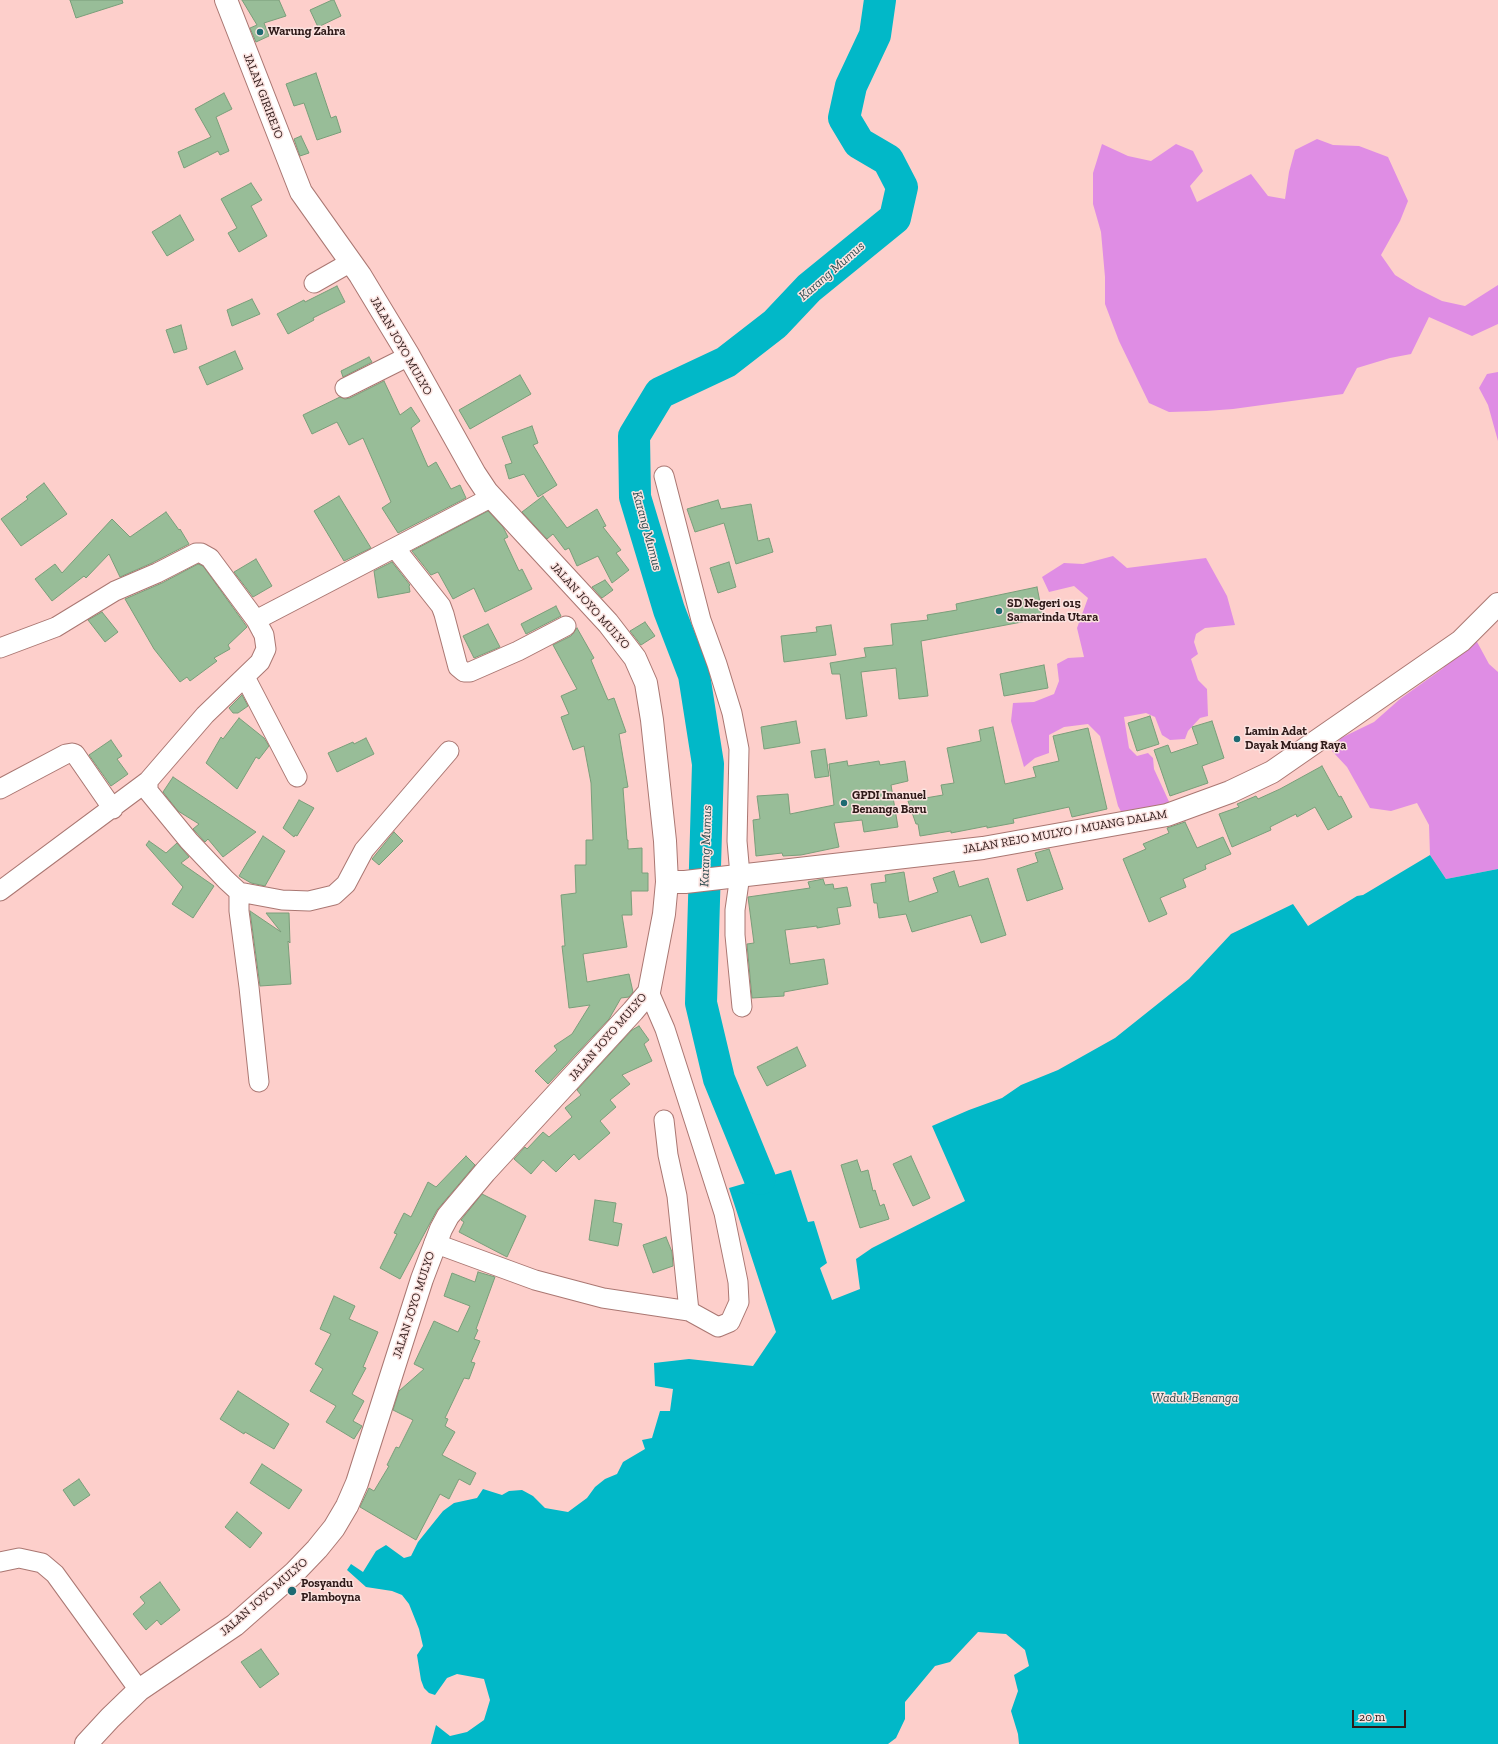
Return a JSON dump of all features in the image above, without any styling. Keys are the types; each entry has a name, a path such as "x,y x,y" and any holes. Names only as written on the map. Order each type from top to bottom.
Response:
{"main road":[{"name":"JALAN GIRIREJO","path":"226,0 301,192"},
{"name":"JALAN JOYO MULYO","path":"86,1744 139,1690 235,1625 294,1573 318,1549 334,1528 347,1506 357,1482 434,1244 448,1216 485,1172 649,992 664,914 676,882 665,841 652,720 646,683 640,667 630,650 608,623 492,497 475,474 409,356 351,262 301,192"},
{"name":"JALAN REJO MULYO / MUANG DALAM","path":"676,882 983,848 1167,815 1230,792 1272,772 1461,641 1498,604"}],"street":[{"path":"314,283 351,262"},
{"path":"345,388 409,356"},
{"path":"664,476 701,620 717,664 735,727 739,749 737,841 738,875 735,910 735,934 742,1006"},
{"path":"256,620 492,497"},
{"path":"394,548 441,606 458,667 464,672 470,672 518,651 566,626"},
{"path":"0,648 56,627 115,591 157,573 196,553 201,553 210,558 256,620 264,634 266,649 260,662 206,715 148,782 0,891"},
{"path":"245,677 297,777"},
{"path":"148,782 148,791 185,835 239,892 282,900 309,901 334,895 346,884 364,850 449,751"},
{"path":"0,789 66,754 72,753 75,754 113,809"},
{"path":"239,892 239,911 250,987 259,1082"},
{"path":"434,1244 535,1280 604,1298 689,1311 718,1327 730,1322 740,1302 738,1282 724,1213 665,1029 649,992"},
{"path":"664,1120 668,1155 677,1196 689,1311"},
{"path":"0,1562 19,1558 42,1563 55,1574 139,1690"}],"shaded area":[{"path":"1317,139 1333,145 1359,146 1388,157 1408,201 1400,221 1381,255 1395,275 1416,288 1442,301 1465,306 1498,285 1498,324 1472,336 1429,317 1411,354 1390,358 1357,368 1343,394 1233,409 1206,411 1169,412 1149,403 1119,341 1105,304 1105,277 1101,232 1093,204 1093,173 1102,144 1128,156 1151,161 1176,144 1193,151 1203,171 1190,186 1197,202 1251,174 1268,196 1285,199 1289,172 1295,150"},
{"path":"1498,372 1498,441 1488,405 1479,388 1487,374"},
{"path":"1113,556 1127,568 1206,558 1227,596 1235,625 1205,628 1196,634 1194,642 1198,654 1191,659 1198,680 1207,689 1208,716 1200,718 1188,731 1185,739 1170,740 1162,735 1155,717 1146,713 1124,717 1129,748 1137,756 1148,753 1153,758 1154,769 1171,806 1124,817 1118,806 1100,736 1088,724 1064,727 1049,735 1049,753 1035,758 1024,767 1011,721 1013,703 1034,702 1054,694 1059,681 1057,664 1068,658 1084,657 1077,628 1088,598 1074,586 1049,592 1042,577 1064,563 1083,564"},
{"path":"1476,640 1489,664 1498,672 1498,869 1446,879 1430,855 1429,825 1417,803 1391,811 1370,808 1347,767 1332,751 1341,738 1374,722 1400,699 1442,669"}],"water":[{"name":"Waduk Benanga","path":"1430,855 1446,879 1498,869 1498,1744 1019,1744 1018,1734 1011,1711 1018,1691 1014,1675 1029,1666 1025,1650 1006,1634 978,1632 950,1662 935,1666 905,1702 905,1719 896,1738 888,1744 431,1744 436,1725 450,1736 467,1732 484,1720 490,1700 484,1679 457,1674 447,1678 435,1695 429,1693 424,1688 421,1680 417,1655 423,1646 419,1629 409,1604 402,1595 392,1591 366,1587 347,1570 351,1564 363,1572 376,1551 386,1545 404,1558 411,1556 418,1542 443,1511 454,1503 477,1498 483,1489 502,1495 509,1491 522,1490 533,1496 545,1508 568,1512 587,1498 595,1487 605,1479 617,1474 623,1462 645,1449 642,1440 652,1438 660,1411 670,1411 673,1389 655,1386 654,1363 689,1359 753,1366 776,1332 729,1188 791,1170 808,1222 814,1221 827,1263 820,1268 832,1300 860,1289 856,1259 872,1248 965,1201 932,1126 1002,1098 1021,1085 1058,1070 1115,1038 1189,979 1231,934 1293,904 1308,926 1357,896 1363,895"}],"building":[{"path":"70,0 122,0 123,3 76,18"},
{"path":"242,0 279,0 286,16 264,23 269,36 256,42 250,28 257,25"},
{"path":"334,0 341,16 318,27 310,10"},
{"path":"316,73 331,118 336,116 341,132 317,140 304,103 294,106 286,84"},
{"path":"224,93 232,109 216,117 229,151 220,155 218,151 184,168 178,152 211,137 195,109"},
{"path":"301,136 309,153 300,156 294,139"},
{"path":"251,183 262,200 251,206 267,236 239,252 228,233 237,228 221,199"},
{"path":"180,215 194,240 167,256 152,232"},
{"path":"337,286 345,302 313,318 314,320 288,334 277,314 304,300 305,302"},
{"path":"252,299 260,314 232,326 227,310"},
{"path":"181,325 187,349 174,353 166,330"},
{"path":"235,351 243,369 207,385 199,367"},
{"path":"369,357 372,362 343,377 341,371"},
{"path":"520,375 531,394 470,429 459,410"},
{"path":"384,381 400,415 411,407 420,421 411,428 428,467 436,462 451,489 460,485 466,498 398,533 382,508 391,502 363,438 349,445 337,422 312,434 303,415 340,397 345,399 350,398"},
{"path":"532,426 538,443 533,445 557,485 538,497 524,474 509,479 505,465 512,463 502,437"},
{"path":"44,483 67,514 21,546 1,519 28,499 26,497"},
{"path":"339,496 371,548 344,561 314,511"},
{"path":"543,496 567,528 597,509 606,526 603,527 621,550 616,553 629,570 612,583 598,556 577,566 569,548 565,550 553,534 547,539 522,512"},
{"path":"718,500 721,509 751,504 758,541 769,538 773,552 736,564 724,523 695,532 687,509"},
{"path":"488,511 503,527 508,537 504,539 519,571 522,569 532,589 485,612 474,588 453,599 438,572 431,575 412,551"},
{"path":"166,512 179,530 180,529 189,544 120,577 109,554 86,578 84,576 52,601 35,579 55,564 62,573 112,519 130,537"},
{"path":"256,559 272,586 253,597 234,572"},
{"path":"392,562 410,585 410,592 378,598 374,571"},
{"path":"729,562 736,587 718,593 710,568"},
{"path":"198,564 203,566 247,627 228,645 230,649 214,658 217,661 190,681 187,677 180,682 154,649 125,599 162,583"},
{"path":"605,580 613,590 602,598 592,587"},
{"path":"1037,587 1043,618 921,641 928,696 899,699 896,668 861,672 867,716 846,719 840,674 832,674 830,663 866,657 864,648 893,645 891,624 928,620 927,615 957,610 956,604"},
{"path":"556,606 561,616 526,634 521,624"},
{"path":"102,612 118,632 105,642 88,620"},
{"path":"645,622 655,636 641,645 630,631"},
{"path":"488,624 500,647 474,658 463,636"},
{"path":"831,625 836,655 784,662 781,636 817,632 816,627"},
{"path":"577,628 594,658 591,660 608,700 614,698 626,732 619,734 628,787 623,788 628,849 642,848 642,873 648,873 648,891 631,891 632,915 622,915 627,947 583,954 587,982 629,974 633,992 629,997 621,998 609,1019 548,1084 535,1071 557,1050 554,1046 572,1034 590,1005 569,1008 562,946 565,946 561,895 576,893 575,865 586,865 586,840 593,840 591,783 584,746 573,750 561,717 569,714 561,696 577,689 553,645 571,636"},
{"path":"1044,665 1048,688 1004,696 1000,674"},
{"path":"242,695 248,706 238,713 233,713 229,708"},
{"path":"1150,716 1159,744 1137,751 1128,723"},
{"path":"239,718 264,738 269,746 259,759 256,757 237,789 206,763 221,737 223,739"},
{"path":"796,721 800,743 764,749 761,727"},
{"path":"1212,721 1224,758 1202,766 1208,783 1170,796 1154,750 1168,745 1171,753 1198,744 1192,727"},
{"path":"993,727 1005,784 1036,777 1033,767 1059,761 1053,736 1088,728 1107,809 1072,817 1069,807 1013,819 1014,823 987,828 987,826 951,833 951,831 920,836 918,824 916,824 908,801 943,795 941,785 954,783 947,748 981,741 979,730"},
{"path":"366,738 374,754 337,772 328,753"},
{"path":"111,740 122,756 117,759 128,774 111,786 89,755"},
{"path":"825,749 829,776 815,778 811,751"},
{"path":"847,761 848,766 879,761 880,765 905,761 908,781 891,785 898,827 864,832 862,820 834,823 839,847 801,855 783,856 782,853 756,856 753,820 760,819 757,796 788,794 790,814 834,805 829,764"},
{"path":"1322,766 1352,817 1328,830 1315,807 1297,817 1296,814 1270,827 1271,830 1232,847 1219,814 1239,807 1237,804 1256,796 1258,799 1280,789"},
{"path":"173,777 256,832 223,857 208,839 205,842 193,829 199,824 178,811 163,792"},
{"path":"299,800 314,808 297,836 295,835 294,837 283,828"},
{"path":"1185,822 1197,848 1223,837 1231,854 1205,865 1206,869 1183,879 1186,887 1160,898 1167,914 1149,922 1123,859 1146,849 1143,844 1169,833 1167,828"},
{"path":"394,832 403,841 379,865 372,859"},
{"path":"263,836 285,851 265,886 251,883 239,876"},
{"path":"149,841 166,853 177,843 189,857 181,863 214,886 193,918 172,904 183,887 146,845"},
{"path":"1049,849 1063,889 1027,901 1017,869 1038,862 1035,853"},
{"path":"954,871 959,887 988,878 1006,935 981,943 971,915 912,932 906,914 879,918 877,903 874,903 871,884 886,882 885,875 904,872 909,902 938,892 933,878"},
{"path":"823,879 825,885 833,884 834,889 847,887 851,906 837,908 840,924 817,928 817,926 785,930 790,964 824,959 828,984 784,992 784,996 752,998 747,944 754,943 748,897 810,888 808,882"},
{"path":"250,911 281,932 266,913 289,913 290,943 288,941 291,984 260,986"},
{"path":"639,1026 649,1040 644,1044 652,1061 622,1075 630,1084 610,1100 616,1107 600,1121 610,1133 579,1160 574,1154 556,1172 543,1160 531,1174 514,1159 525,1147 527,1149 543,1132 549,1137 572,1117 565,1108 581,1095 577,1090 632,1030"},
{"path":"797,1047 806,1066 767,1086 757,1067"},
{"path":"466,1156 475,1165 437,1210 400,1279 380,1268 397,1234 394,1233 404,1213 411,1217 428,1182 436,1187"},
{"path":"911,1156 930,1198 913,1206 893,1164"},
{"path":"857,1160 861,1172 868,1170 873,1191 875,1190 880,1206 884,1204 889,1219 860,1228 841,1165"},
{"path":"482,1194 526,1216 507,1257 459,1232 464,1222 461,1220"},
{"path":"595,1200 616,1203 613,1222 622,1224 618,1246 589,1240"},
{"path":"666,1237 672,1252 673,1266 653,1273 643,1245"},
{"path":"478,1272 495,1277 476,1329 478,1330 474,1339 480,1341 471,1362 475,1363 469,1379 464,1378 445,1418 448,1419 445,1426 455,1432 442,1455 476,1473 470,1485 459,1479 449,1499 440,1494 416,1540 360,1507 369,1488 374,1491 389,1466 387,1465 396,1447 399,1448 413,1420 393,1410 399,1391 424,1369 414,1364 434,1321 458,1332 470,1306 444,1296 452,1273 475,1282"},
{"path":"334,1296 355,1306 349,1319 378,1332 363,1367 366,1368 352,1394 364,1401 353,1421 362,1426 354,1439 326,1422 336,1406 310,1391 323,1369 315,1364 331,1334 320,1329"},
{"path":"238,1391 289,1424 274,1449 245,1432 244,1434 220,1419"},
{"path":"262,1464 302,1490 289,1509 250,1483"},
{"path":"79,1479 90,1495 74,1506 63,1490"},
{"path":"237,1512 262,1533 250,1548 225,1527"},
{"path":"160,1582 180,1610 161,1625 157,1620 146,1630 133,1614 145,1603 140,1597"},
{"path":"261,1649 279,1674 260,1688 241,1662"}],"waterway":[{"name":"Karang Mumus","path":"760,1179 719,1079 701,1003 708,764 694,675 669,610 635,497 634,436 660,393 726,362 775,324 809,288 895,218 902,187 888,160 859,143 844,118 851,86 875,35 880,0"}],"place":[{"name":"Warung Zahra","path":"260,32"},
{"name":"SD Negeri 015 Samarinda Utara","path":"999,611"},
{"name":"Lamin Adat Dayak Muang Raya","path":"1237,739"},
{"name":"GPDI Imanuel Benanga Baru","path":"844,803"},
{"name":"Posyandu Plamboyna","path":"292,1591"}]}
